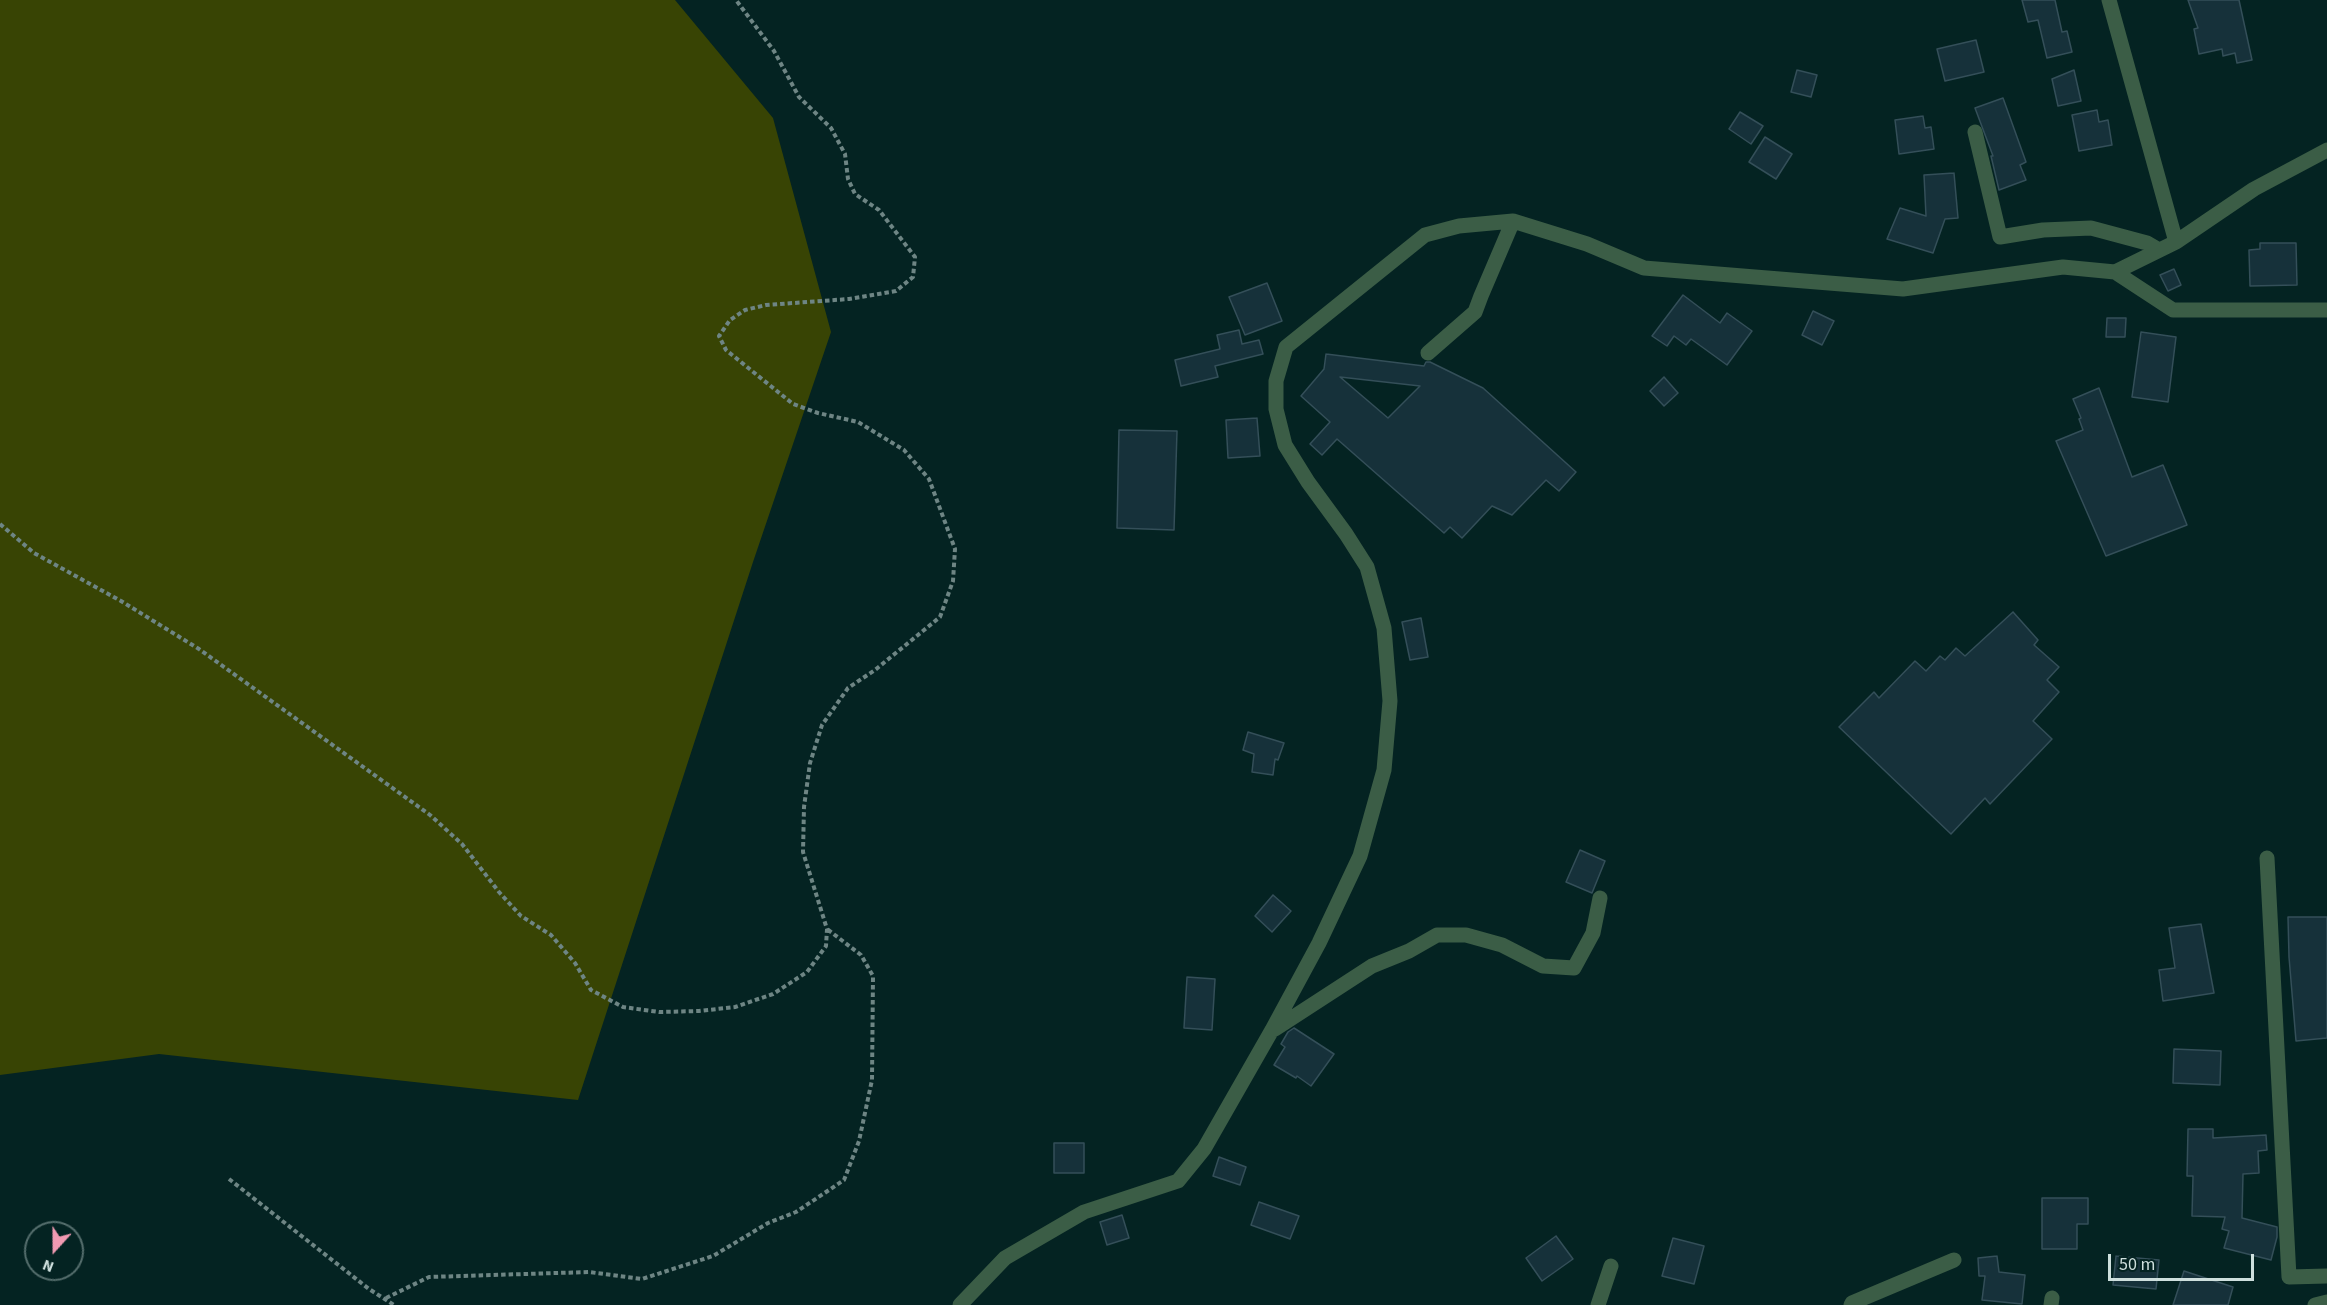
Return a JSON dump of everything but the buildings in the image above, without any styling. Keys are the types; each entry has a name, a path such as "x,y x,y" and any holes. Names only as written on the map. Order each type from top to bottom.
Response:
{"street":[{"path":"2109,0 2176,242"},
{"path":"1976,132 2000,237 2043,230 2091,228 2147,243 2159,250"},
{"path":"2115,272 2176,242 2254,189 2327,150"},
{"path":"1428,353 1476,312 1480,296 1513,221"},
{"path":"960,1305 1005,1258 1084,1212 1178,1181 1204,1149 1272,1030 1319,944 1360,856 1384,770 1390,700 1384,628 1367,567 1285,445 1276,408 1276,381 1286,347 1425,235 1460,226 1513,221 1587,244 1644,268 1903,289 2063,267 2115,272 2173,310 2327,310"},
{"path":"2267,858 2289,1277 2327,1276"},
{"path":"1272,1030 1372,966 1409,951 1437,935 1466,935 1502,945 1543,966 1574,968 1593,933 1600,898"},
{"path":"1851,1305 1954,1260"},
{"path":"1598,1305 1611,1266"},
{"path":"2315,1305 2327,1302"}],"path":[{"path":"0,524 33,552 121,600 199,649 430,815 462,844 521,916 551,935 575,963 591,990 623,1007 660,1011 699,1011 735,1007 772,994 807,972 826,946 827,929 803,852 804,807 810,763 822,725 848,688 875,670 940,617 952,581 955,549 929,479 904,450 858,422 818,413 793,404 726,350 719,336 730,320 745,310 766,305 849,299 896,291 913,276 915,257 879,210 855,194 848,179 845,154 831,128 799,97 774,51 736,0"},
{"path":"386,1298 429,1278 589,1272 642,1279 713,1256 768,1223 796,1212 844,1180 859,1141 872,1080 873,976 861,955 827,929"},
{"path":"229,1179 369,1289 394,1305"}],"green space":[{"path":"0,0 675,0 773,118 831,332 753,562 578,1100 159,1054 0,1075"}]}
